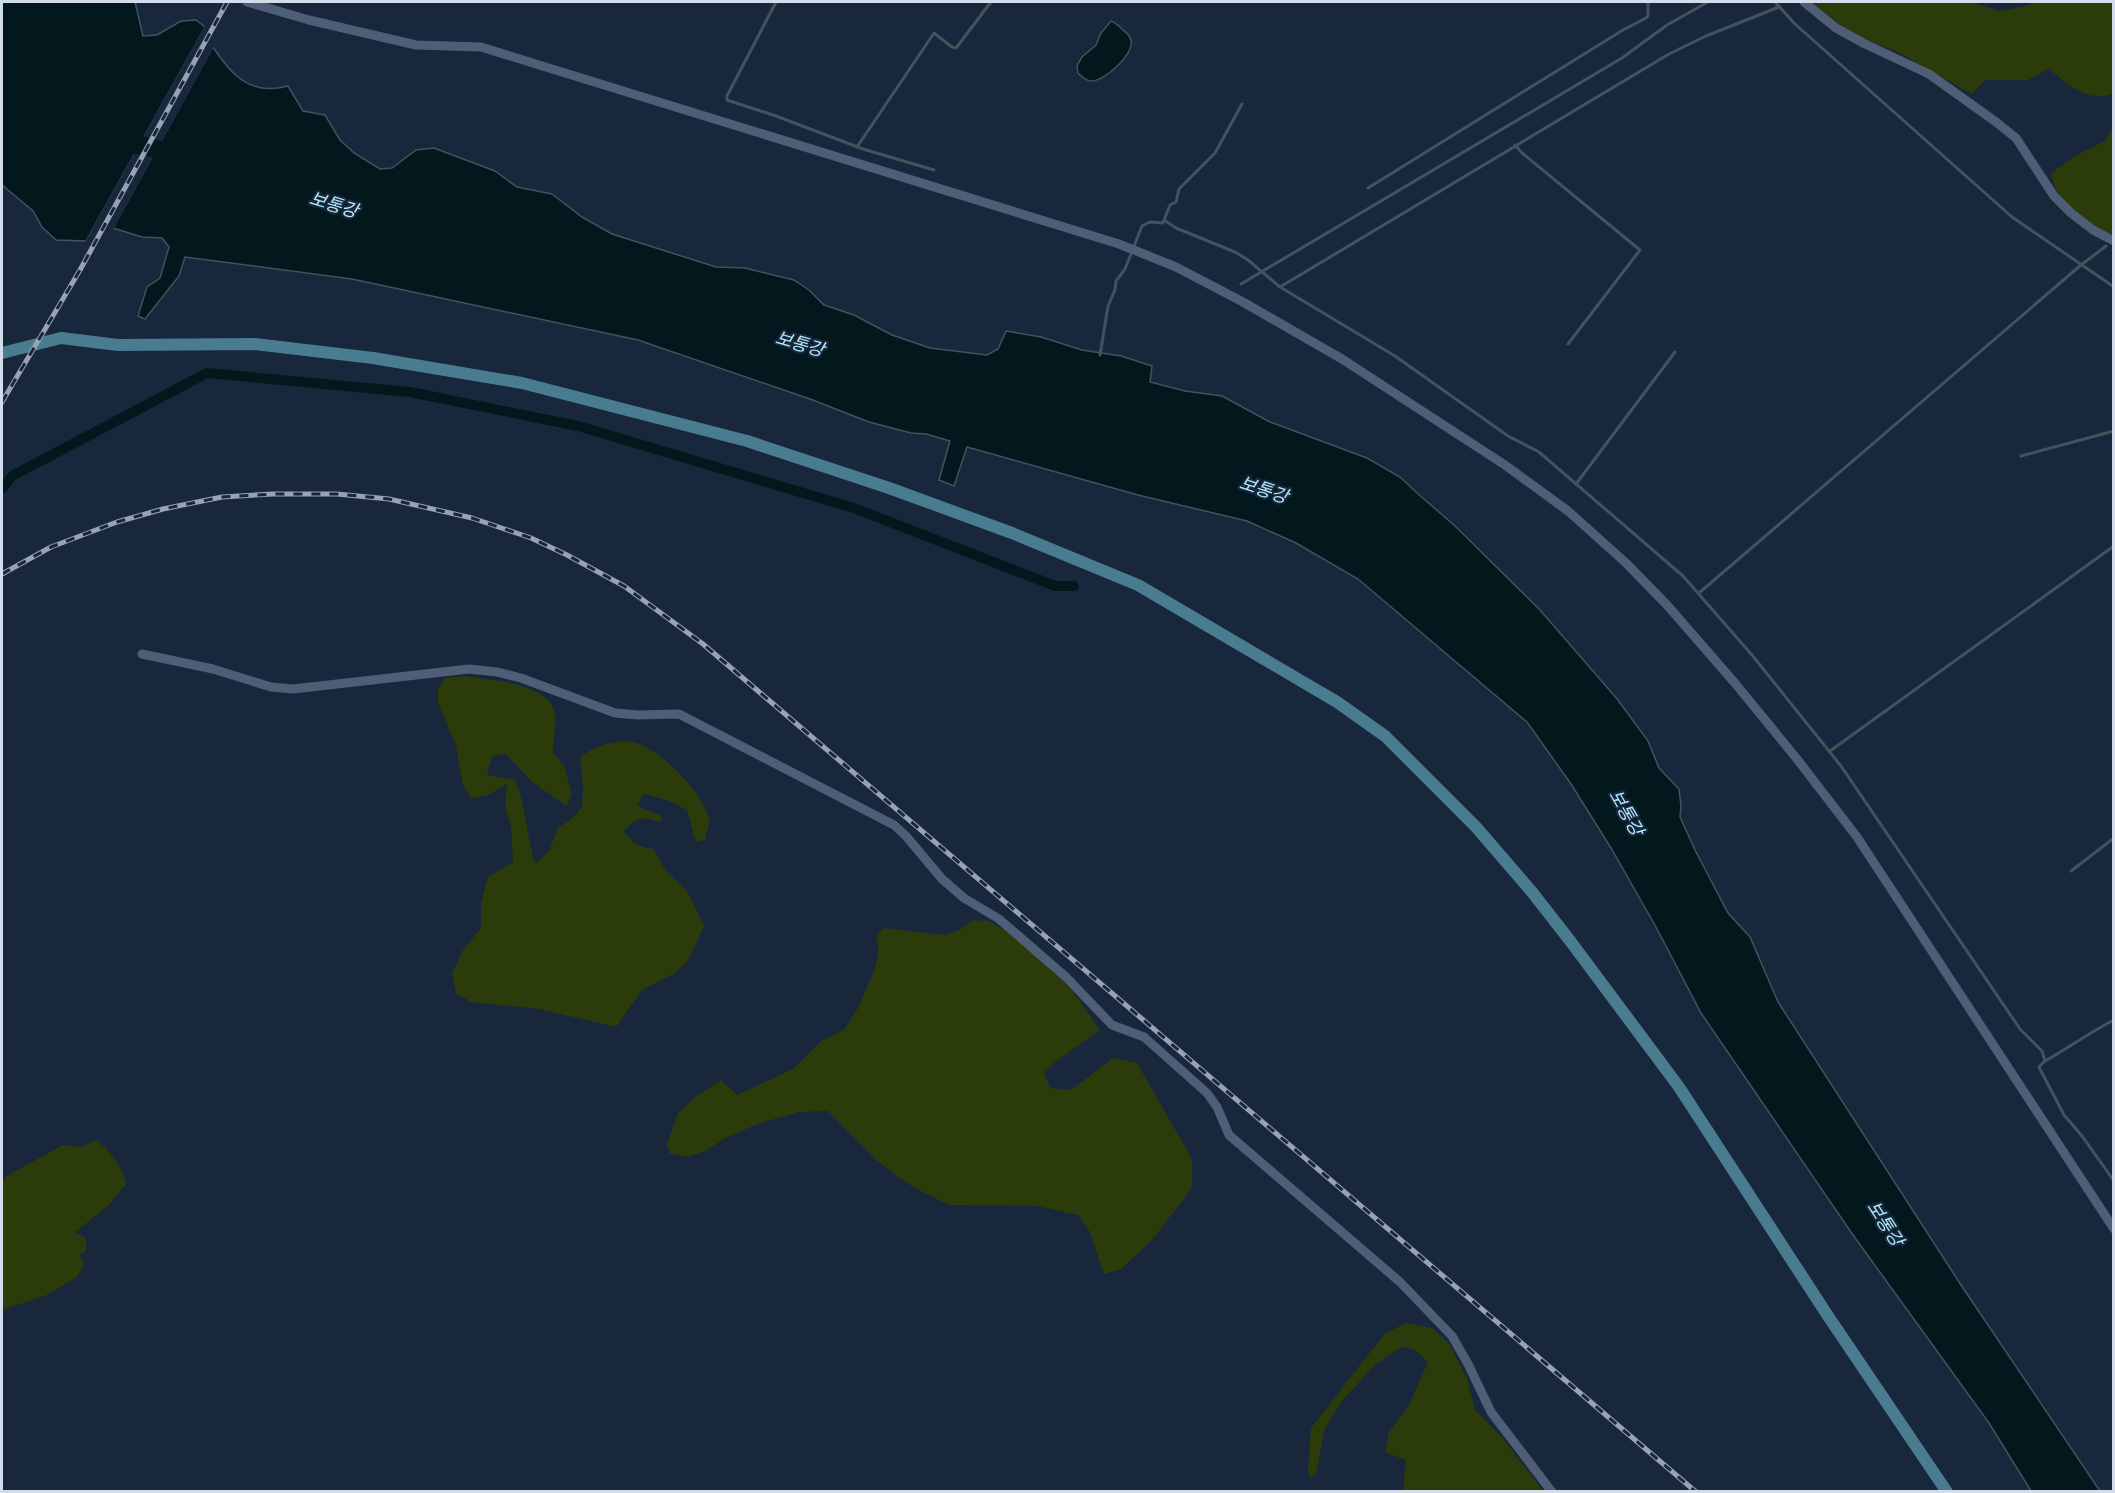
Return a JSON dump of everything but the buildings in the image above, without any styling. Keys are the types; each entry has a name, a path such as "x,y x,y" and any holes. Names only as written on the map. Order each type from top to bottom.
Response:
{"main road":[{"path":"2,353 61,338 118,345 255,344 373,358 522,383 747,441 900,492 1012,533 1138,585 1338,702 1385,736 1476,827 1571,942 1679,1087 1828,1316 1947,1491"}],"street":[{"path":"247,2 309,20 416,45 482,46 1119,244 1176,267 1243,302 1342,359 1505,465 1568,511 1626,563 1667,605 1797,759 1857,837 2114,1229"},
{"path":"1804,2 1836,28 1929,74 1996,122 2016,138 2054,196 2093,230 2114,241"},
{"path":"142,654 213,669 271,687 293,689 469,669 497,672 520,678 615,713 638,716 679,714 894,825 942,879 964,898 999,919 1067,978 1112,1025 1144,1037 1207,1093 1217,1107 1229,1135 1400,1282 1452,1336 1491,1412 1552,1491"}],"green space":[{"path":"1811,2 1971,2 1999,11 2035,2 2113,2 2113,93 2096,96 2078,91 2049,68 2028,80 1985,80 1972,94 1896,51 1855,36"},
{"path":"2113,127 2113,236 2083,219 2066,203 2054,184 2051,173 2077,155 2105,141"},
{"path":"464,676 518,685 543,696 552,705 555,716 553,753 564,765 572,795 566,806 530,780 506,754 492,756 487,775 515,780 522,800 535,864 549,851 558,828 573,818 582,807 583,785 580,757 605,745 632,742 654,752 678,772 705,807 709,820 705,840 696,842 687,810 667,800 644,794 637,806 661,816 661,822 641,819 633,822 624,831 636,844 653,849 666,871 687,891 704,926 688,961 675,973 642,990 616,1027 539,1009 471,1002 456,993 452,973 463,950 481,928 481,903 488,877 513,862 511,826 505,807 507,783 489,795 471,798 463,785 456,746 438,703 438,688 446,678"},
{"path":"973,920 989,921 1009,933 1069,986 1100,1030 1055,1062 1044,1073 1050,1088 1071,1090 1113,1058 1137,1063 1192,1159 1192,1188 1152,1240 1121,1269 1104,1274 1090,1232 1078,1215 1037,1206 949,1205 913,1187 876,1160 828,1111 799,1112 758,1124 727,1137 705,1151 687,1157 670,1154 667,1144 678,1113 697,1096 721,1080 737,1095 793,1069 821,1041 844,1030 858,1008 874,971 879,950 876,935 883,928 945,935 961,929"},
{"path":"97,1140 115,1160 126,1184 108,1206 75,1232 86,1238 86,1251 79,1255 85,1263 77,1277 47,1295 2,1310 2,1181 10,1174 63,1145 81,1147"},
{"path":"1407,1323 1433,1328 1450,1345 1467,1378 1475,1410 1501,1436 1543,1491 1403,1491 1406,1460 1385,1452 1389,1432 1409,1405 1428,1362 1414,1349 1401,1347 1375,1365 1342,1401 1325,1428 1316,1474 1310,1477 1308,1470 1311,1428 1385,1333"}],"water":[{"path":"2,2 135,2 143,36 157,35 181,21 196,20 205,27 86,241 56,240 42,227 33,211 2,185"},
{"path":"1111,21 1129,35 1131,46 1123,60 1110,73 1090,81 1078,73 1077,66 1082,57 1096,45 1101,33"},
{"path":"213,47 235,75 253,86 275,88 288,86 303,111 325,115 340,140 354,153 380,169 392,168 416,150 434,148 495,171 517,187 552,194 582,217 612,234 716,267 745,268 794,280 809,290 824,305 854,315 892,335 930,348 987,355 998,349 1006,331 1041,337 1082,350 1121,356 1152,366 1150,382 1185,391 1222,396 1270,422 1367,458 1400,477 1455,526 1540,610 1618,700 1648,741 1659,768 1679,789 1680,817 1696,852 1728,913 1750,937 1778,1002 1961,1285 2100,1491 2031,1491 1989,1423 1853,1235 1701,1013 1611,848 1571,784 1527,722 1358,579 1296,543 1247,521 1138,495 967,447 954,486 939,480 950,441 869,422 810,399 638,340 352,279 185,257 179,276 145,319 138,316 147,287 160,278 169,247 162,238 142,237 113,228"}],"pier":[{"path":"206,24 207,28 89,243 84,244"},
{"path":"212,45 215,45 112,231 111,227"}],"waterway":[{"path":"776,2 727,100 863,149 934,170"},
{"path":"857,147 934,33 956,48 991,2"},
{"path":"1368,188 1646,18 1648,2"},
{"path":"1241,284 1622,58 1667,25 1708,2"},
{"path":"1775,2 1795,24 2012,217 2114,287"},
{"path":"1280,287 1669,54 1706,36 1779,7"},
{"path":"1100,355 1108,306 1116,281 1125,269 1142,226 1150,222 1163,223 1170,205 1176,202 1179,189 1215,153 1242,104"},
{"name":"보통강","path":"117,143 145,146 181,156"},
{"path":"1515,145 1640,250 1568,344"},
{"path":"1164,220 1176,228 1235,252 1248,260 1280,287 1395,356 1508,436 1539,452 1683,576 1752,655 1841,766 2020,1029 2042,1051 2045,1061 2039,1067 2064,1115 2114,1181"},
{"path":"1699,593 2106,246"},
{"path":"1576,484 1675,352"},
{"path":"2,489 12,476 207,373 410,392 578,426 854,508 1055,586 1074,586"},
{"path":"2021,456 2114,431"},
{"path":"1830,751 2114,546"},
{"path":"2071,871 2114,838"},
{"path":"2045,1061 2114,1020"}],"railway":[{"path":"2,402 80,270 227,2"},
{"path":"2,574 51,547 117,522 163,509 222,497 273,494 337,494 389,499 472,518 531,538 567,555 624,586 703,644 1696,1492"}]}
